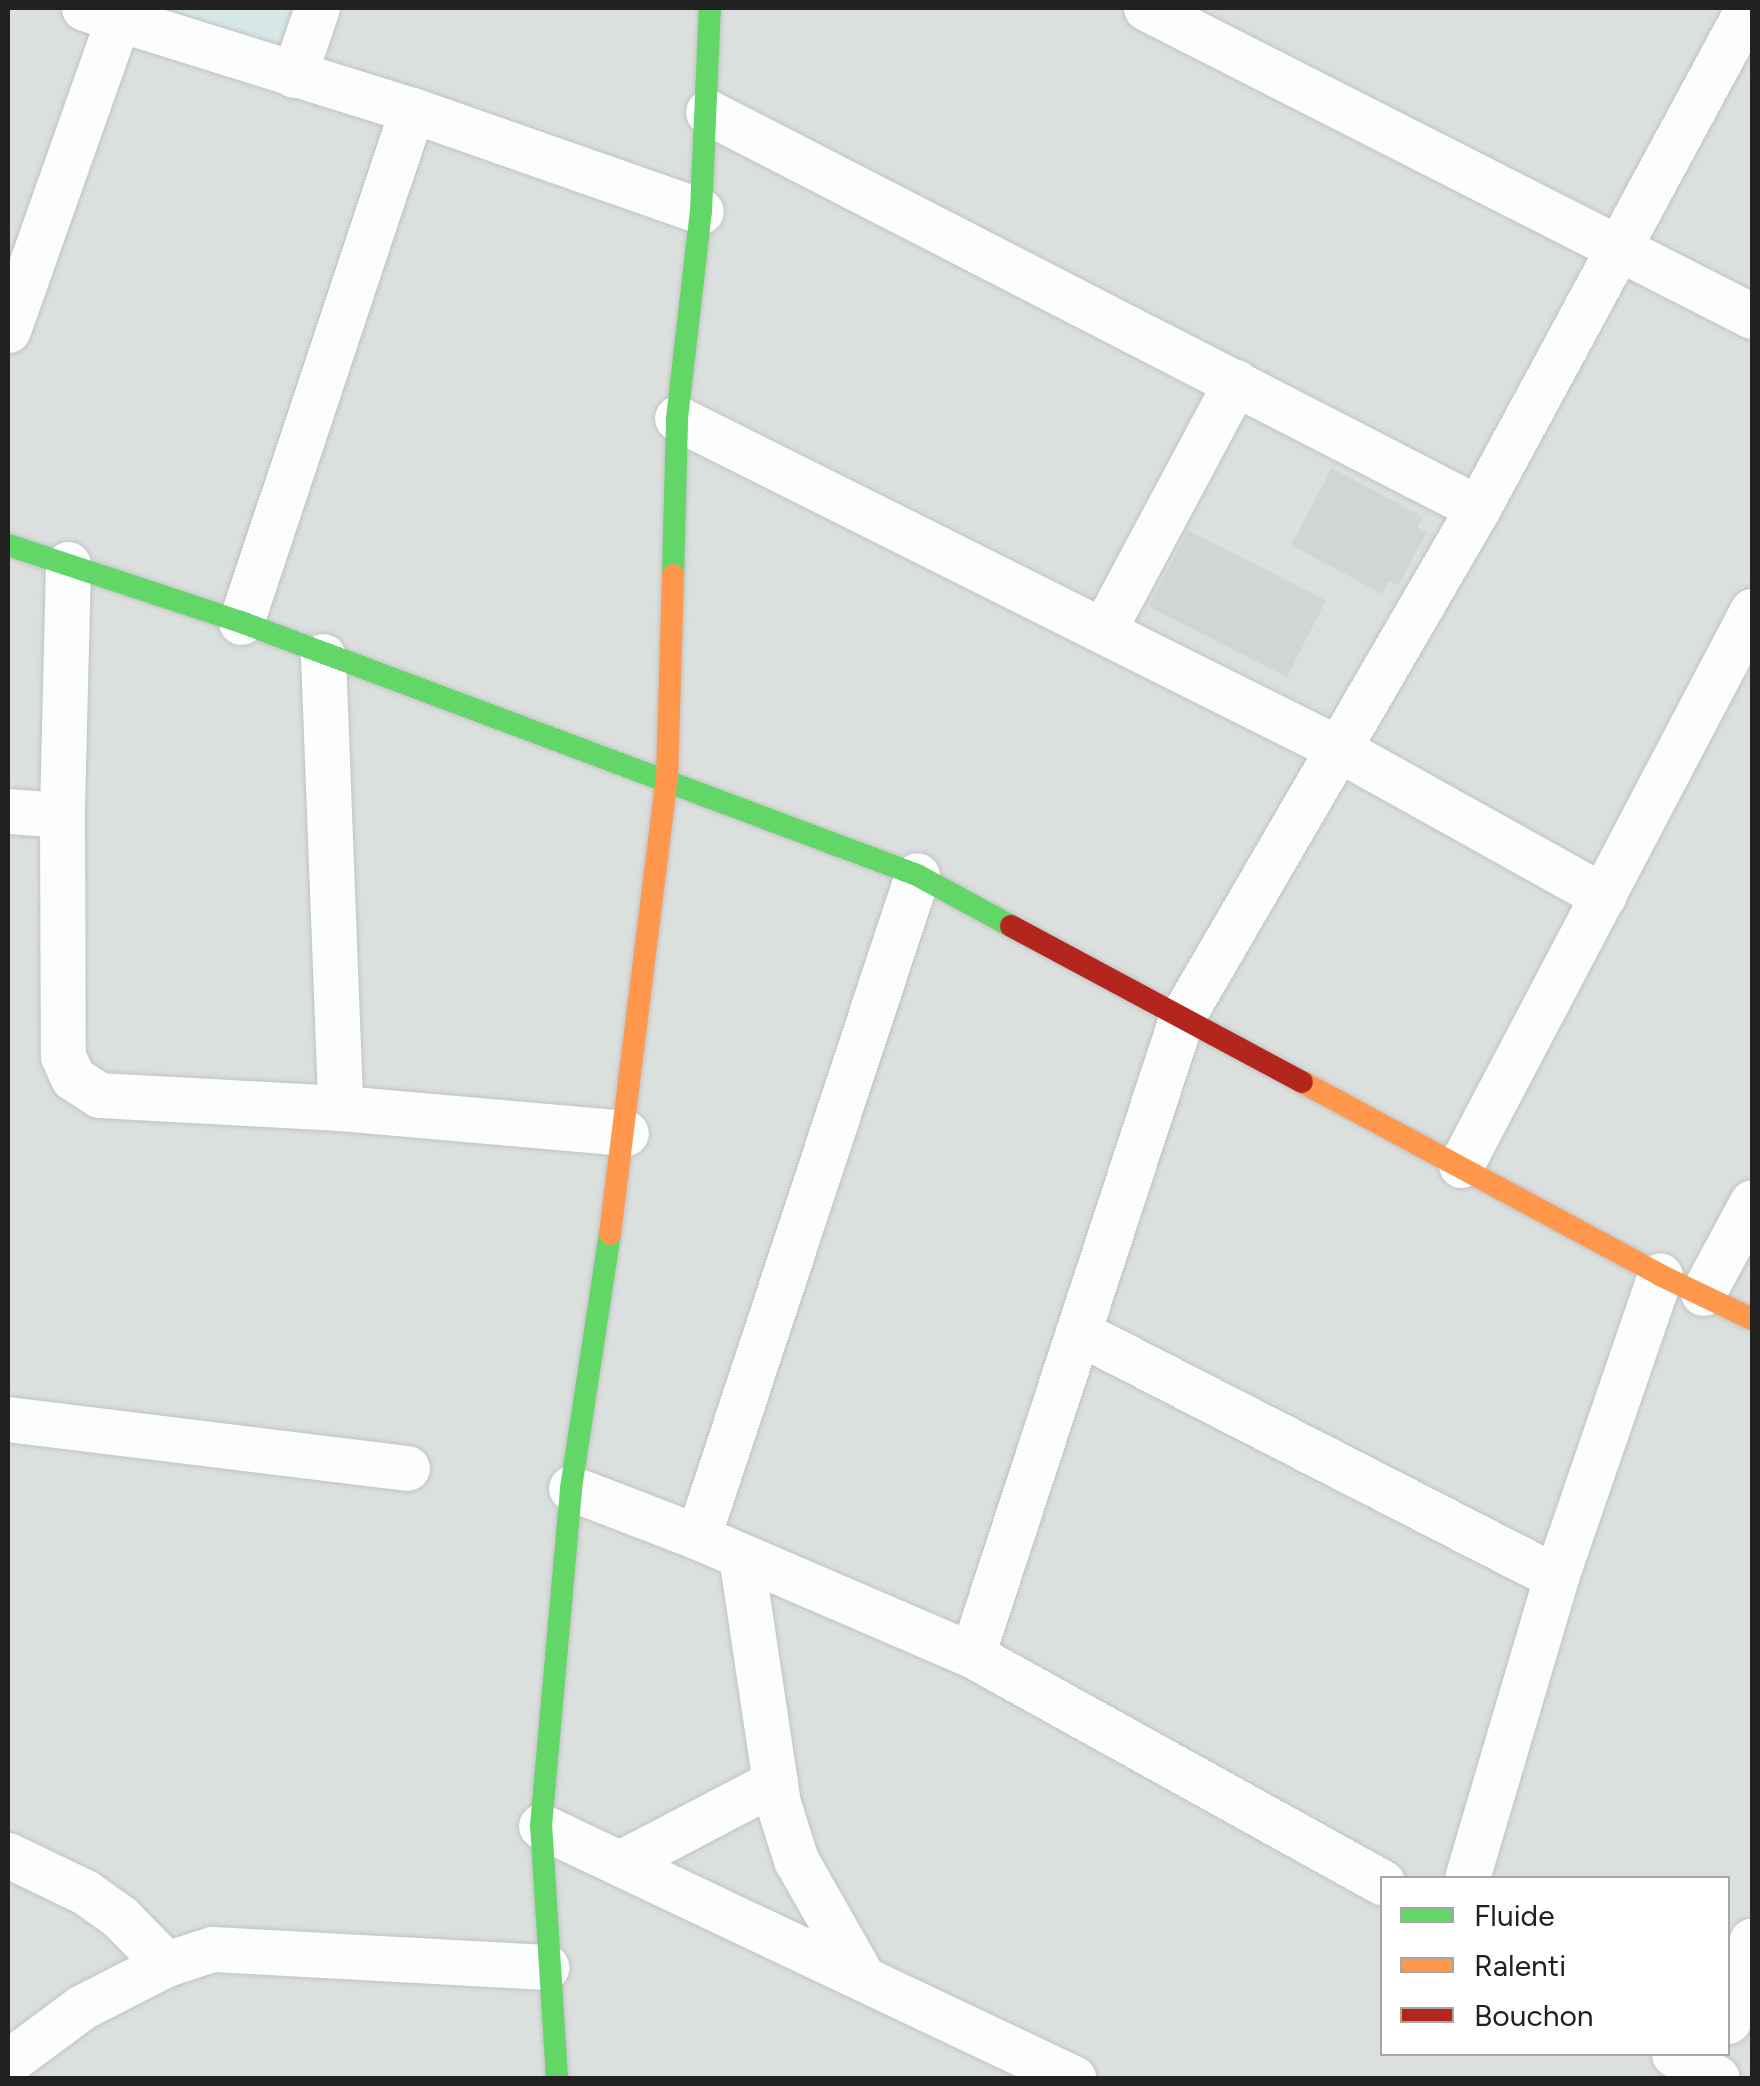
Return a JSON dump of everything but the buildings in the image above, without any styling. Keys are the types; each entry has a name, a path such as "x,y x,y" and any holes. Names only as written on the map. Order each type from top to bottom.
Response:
{"street":[{"path":"294,76 317,8"},
{"path":"557,2078 541,1826 571,1488 626,1134 667,779 677,418 701,211 710,8"},
{"path":"1146,8 1752,316"},
{"path":"972,1655 1182,1019 1478,508 1748,8"},
{"path":"8,330 101,13 412,110 701,211"},
{"path":"241,622 412,110"},
{"path":"708,112 1478,508"},
{"path":"1104,629 1236,382"},
{"path":"677,418 1336,748 1602,896"},
{"path":"8,545 241,622 322,656 667,779 916,875 1462,1164 1660,1275 1752,1319"},
{"path":"68,564 62,815 63,1056 73,1078 99,1094 340,1108 626,1134"},
{"path":"1462,1164 1602,896 1747,633"},
{"path":"322,656 340,1108"},
{"path":"8,811 62,815"},
{"path":"698,1537 916,875"},
{"path":"1703,1293 1752,1202"},
{"path":"1468,1876 1556,1577 1660,1275"},
{"path":"1078,1332 1556,1577"},
{"path":"8,1419 407,1468"},
{"path":"571,1488 698,1537 972,1655 1380,1881"},
{"path":"741,1556 774,1782 796,1860 863,1978"},
{"path":"620,1864 774,1782"},
{"path":"541,1826 1073,2078"},
{"path":"8,1855 85,1892 120,1917 166,1964"},
{"path":"1730,2014 1752,1940"},
{"path":"11,2062 82,2007 166,1964 212,1950 547,1967"}],"shaded area":[{"path":"8,8 1752,8 1752,2078 8,2078"},
{"path":"162,8 290,8 278,45"}],"traffic: fast":[{"path":"673,575 677,418 701,211 710,8"},
{"path":"8,545 241,622 917,875 1011,926"},
{"path":"557,2078 541,1826 571,1488 610,1234"}],"traffic: slow":[{"path":"610,1234 667,779 673,575"},
{"path":"1302,1082 1660,1275 1752,1319"}],"traffic: jam":[{"path":"1011,926 1302,1082"}]}
